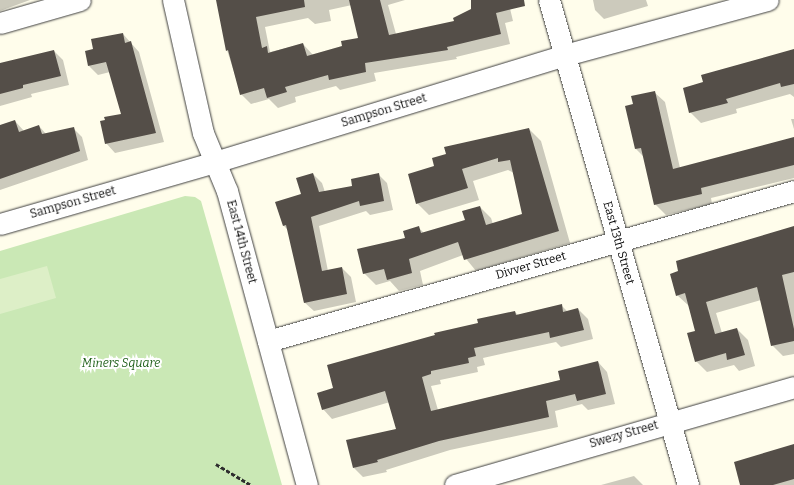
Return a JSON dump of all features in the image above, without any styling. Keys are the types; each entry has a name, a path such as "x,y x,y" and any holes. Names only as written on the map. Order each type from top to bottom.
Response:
{"street":[{"path":"0,23 80,0"},
{"name":"East 14th Street","path":"173,0 203,133 227,191 307,485"},
{"name":"East 13th Street","path":"548,0 688,485"},
{"name":"Sampson Street","path":"0,224 215,162 564,55 768,0"},
{"name":"Divver Street","path":"268,341 794,191"},
{"name":"Swezy Street","path":"455,485 794,387"}],"path":[{"path":"216,464 251,485"}],"green space":[{"name":"Miners Square","path":"185,196 195,197 201,201 282,485 0,485 0,251"},
{"path":"47,266 56,298 0,314 0,279"}],"building":[{"path":"216,0 304,0 305,7 256,17 262,48 267,46 268,53 303,43 307,56 342,46 341,41 358,38 349,0 380,0 389,35 454,21 453,18 471,9 471,0 524,0 525,6 496,13 501,34 447,47 448,50 365,63 366,72 329,80 328,75 285,87 287,92 267,98 264,88 240,95 228,50 226,51"},
{"path":"123,33 125,43 131,41 156,133 105,144 100,121 105,120 104,117 121,114 106,62 88,66 85,51 93,49 91,39"},
{"path":"794,49 794,84 781,87 780,83 726,99 728,103 689,113 683,88 703,82 701,75"},
{"path":"54,50 61,76 23,85 23,88 0,94 0,63"},
{"path":"655,91 673,169 794,137 794,165 701,188 702,194 654,205 641,148 635,149 625,106 633,104 631,96"},
{"path":"15,120 19,132 39,125 42,134 74,127 80,151 0,179 0,125"},
{"path":"529,128 559,231 464,260 458,242 409,259 412,273 387,280 384,269 363,274 357,249 405,238 403,231 419,226 421,233 465,220 462,211 480,206 486,225 522,214 510,160 498,162 498,158 462,169 468,188 416,204 408,174 434,166 432,158 446,154 444,147"},
{"path":"313,173 319,192 352,186 351,179 379,173 384,201 360,206 359,201 311,217 322,271 342,267 347,294 304,303 286,225 283,226 275,202 301,194 296,178"},
{"path":"794,226 794,272 782,275 794,329 794,341 771,346 757,287 706,302 715,334 737,328 745,355 727,360 726,353 695,362 687,333 695,331 685,293 676,296 670,274 678,271 676,261"},
{"path":"562,304 563,312 578,308 584,330 550,338 549,332 474,348 476,356 468,358 469,363 431,371 431,374 422,377 431,411 560,380 558,371 598,361 606,394 577,401 575,394 546,401 549,417 439,441 377,460 378,462 353,468 346,440 396,429 385,391 322,410 317,393 333,388 327,365 435,335 434,333 478,323 477,319 515,311 516,315"},
{"path":"794,444 794,479 773,485 740,485 734,462"}]}
